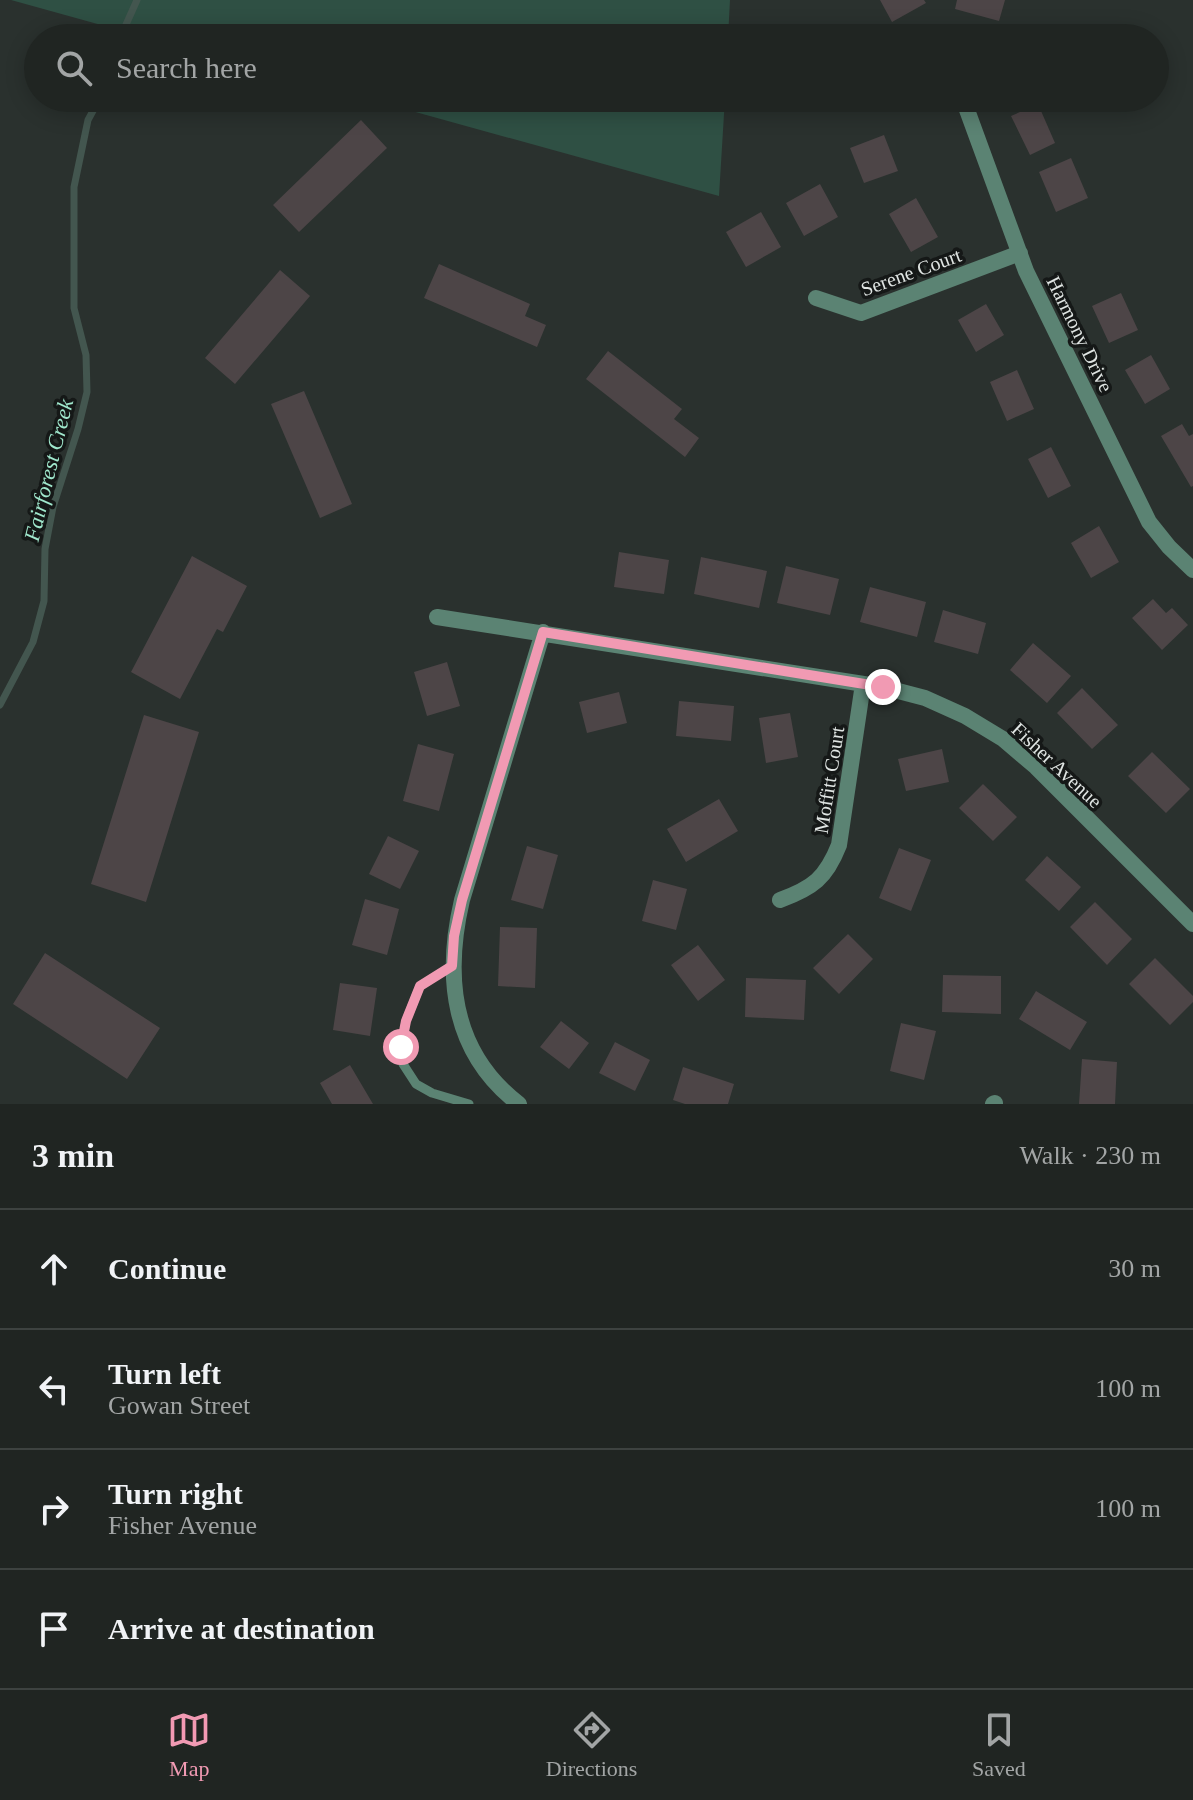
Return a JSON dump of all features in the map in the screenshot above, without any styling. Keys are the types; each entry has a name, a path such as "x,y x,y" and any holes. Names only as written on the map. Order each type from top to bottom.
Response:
{"street":[{"name":"Harmony Drive","path":"968,112 1020,253 1149,522 1193,570"},
{"name":"Serene Court","path":"816,298 861,313 1020,253"},
{"name":"Fisher Avenue","path":"437,617 863,684 925,698 965,716 1003,739 1036,767 1193,924"},
{"path":"519,1104 488,1075 475,1053 462,1025 452,966 454,936 462,900 543,632"},
{"name":"Moffitt Court","path":"780,900 807,890 821,878 839,845 863,684"}],"lane":[{"path":"452,966 420,986 406,1021 401,1047 403,1064 416,1084 432,1093 469,1104"}],"green space":[{"path":"11,0 730,0 729,24 98,24"},
{"path":"416,112 724,112 719,196"}],"building":[{"path":"880,0 924,0 926,3 892,22"},
{"path":"957,0 1005,0 999,21 955,9"},
{"path":"1020,112 1041,112 1055,143 1030,155 1011,116"},
{"path":"361,120 387,148 299,232 273,205"},
{"path":"884,135 898,171 864,183 850,148"},
{"path":"1071,158 1088,198 1056,212 1039,172"},
{"path":"820,184 838,217 804,236 786,203"},
{"path":"916,198 938,237 911,252 889,214"},
{"path":"761,212 781,247 746,267 726,232"},
{"path":"439,264 530,304 525,316 546,325 537,347 424,298"},
{"path":"280,270 310,296 235,384 205,358"},
{"path":"1121,293 1138,330 1109,343 1092,306"},
{"path":"986,304 1004,335 976,352 958,320"},
{"path":"608,351 682,409 674,419 699,438 685,457 586,379"},
{"path":"1151,355 1170,389 1145,404 1125,370"},
{"path":"1017,370 1034,409 1007,421 990,382"},
{"path":"304,391 352,504 320,518 271,404"},
{"path":"1182,424 1189,436 1193,434 1191,487 1161,436"},
{"path":"1051,447 1071,486 1048,498 1028,459"},
{"path":"1099,526 1119,562 1091,578 1071,543"},
{"path":"619,552 669,560 664,594 614,587"},
{"path":"192,556 247,586 223,632 217,629 180,699 131,672"},
{"path":"701,557 767,571 759,608 694,594"},
{"path":"786,566 839,579 830,615 777,603"},
{"path":"870,587 926,602 917,637 860,622"},
{"path":"1153,599 1166,613 1172,608 1188,625 1162,650 1132,618"},
{"path":"943,610 986,623 978,654 934,642"},
{"path":"1033,643 1071,676 1047,703 1010,670"},
{"path":"447,662 460,706 427,716 414,672"},
{"path":"1082,688 1118,725 1092,749 1057,713"},
{"path":"619,692 627,723 587,733 579,702"},
{"path":"679,701 734,706 731,741 676,736"},
{"path":"790,713 798,757 766,763 759,718"},
{"path":"144,715 199,732 146,902 91,884"},
{"path":"418,744 454,754 439,811 403,801"},
{"path":"942,749 949,782 906,791 898,759"},
{"path":"1152,752 1190,789 1166,813 1128,776"},
{"path":"983,784 1017,817 993,841 959,808"},
{"path":"719,799 738,831 686,862 667,829"},
{"path":"388,836 419,851 400,889 369,874"},
{"path":"527,846 558,855 543,909 511,900"},
{"path":"899,848 931,860 911,911 879,898"},
{"path":"1047,856 1081,887 1059,911 1025,880"},
{"path":"653,880 687,889 676,930 642,921"},
{"path":"365,899 399,909 387,955 352,945"},
{"path":"1095,902 1132,939 1107,965 1070,927"},
{"path":"500,927 537,928 535,988 498,986"},
{"path":"848,934 873,959 839,994 813,968"},
{"path":"698,945 725,980 698,1001 671,965"},
{"path":"45,953 160,1028 127,1079 13,1004"},
{"path":"1155,958 1193,996 1193,1002 1170,1025 1129,984"},
{"path":"943,975 1001,976 1001,1014 942,1012"},
{"path":"746,978 806,980 804,1020 745,1017"},
{"path":"340,983 377,988 370,1036 333,1030"},
{"path":"1036,991 1087,1022 1070,1050 1019,1019"},
{"path":"561,1021 589,1043 569,1069 540,1047"},
{"path":"901,1023 936,1031 924,1080 890,1071"},
{"path":"615,1042 650,1060 635,1091 599,1073"},
{"path":"1082,1059 1117,1062 1115,1104 1079,1104"},
{"path":"350,1065 373,1104 332,1104 320,1083"},
{"path":"683,1067 734,1084 728,1104 685,1104 673,1100"}],"waterway":[{"name":"Fairforest Creek","path":"126,24 137,0"},
{"name":"Fairforest Creek","path":"0,705 33,642 44,601 45,549 53,507 87,392 86,355 74,308 74,187 92,112"}],"route":[{"path":"401,1047 406,1021 420,986 452,966 454,936 462,900 543,632 883,687"}]}
